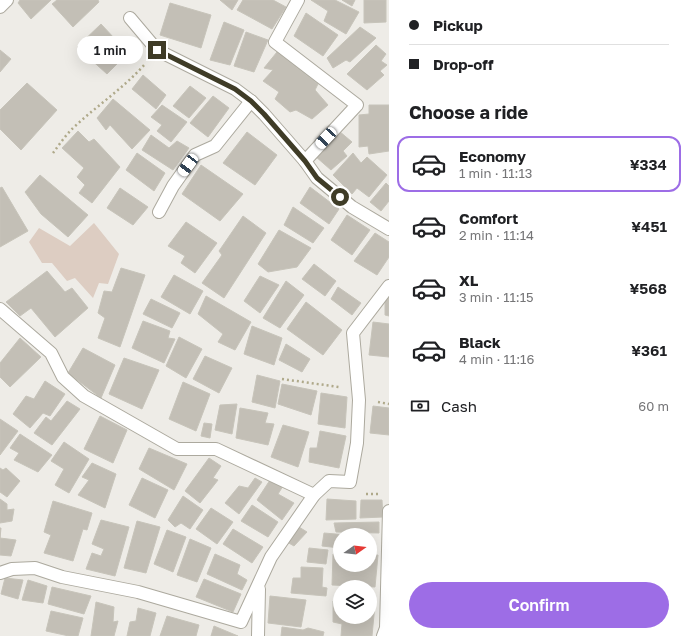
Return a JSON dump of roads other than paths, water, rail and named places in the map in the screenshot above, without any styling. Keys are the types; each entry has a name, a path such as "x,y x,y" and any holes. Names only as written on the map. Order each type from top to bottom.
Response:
{"street":[{"path":"0,8 7,0"},
{"path":"298,0 275,42 357,105 305,161"},
{"path":"130,18 157,50 235,89 251,101 305,161 317,178 352,207 389,229"},
{"path":"159,212 173,186 195,155 215,146 251,101"},
{"path":"0,573 12,569 35,568 62,577 138,592 241,622 271,556 314,495 329,481 350,482 357,443 360,400 353,333 389,286"},
{"path":"0,309 51,353 63,377 84,396 177,449 216,449 314,495"},
{"path":"383,636 386,628 389,511"},
{"path":"258,636 259,583"}]}
